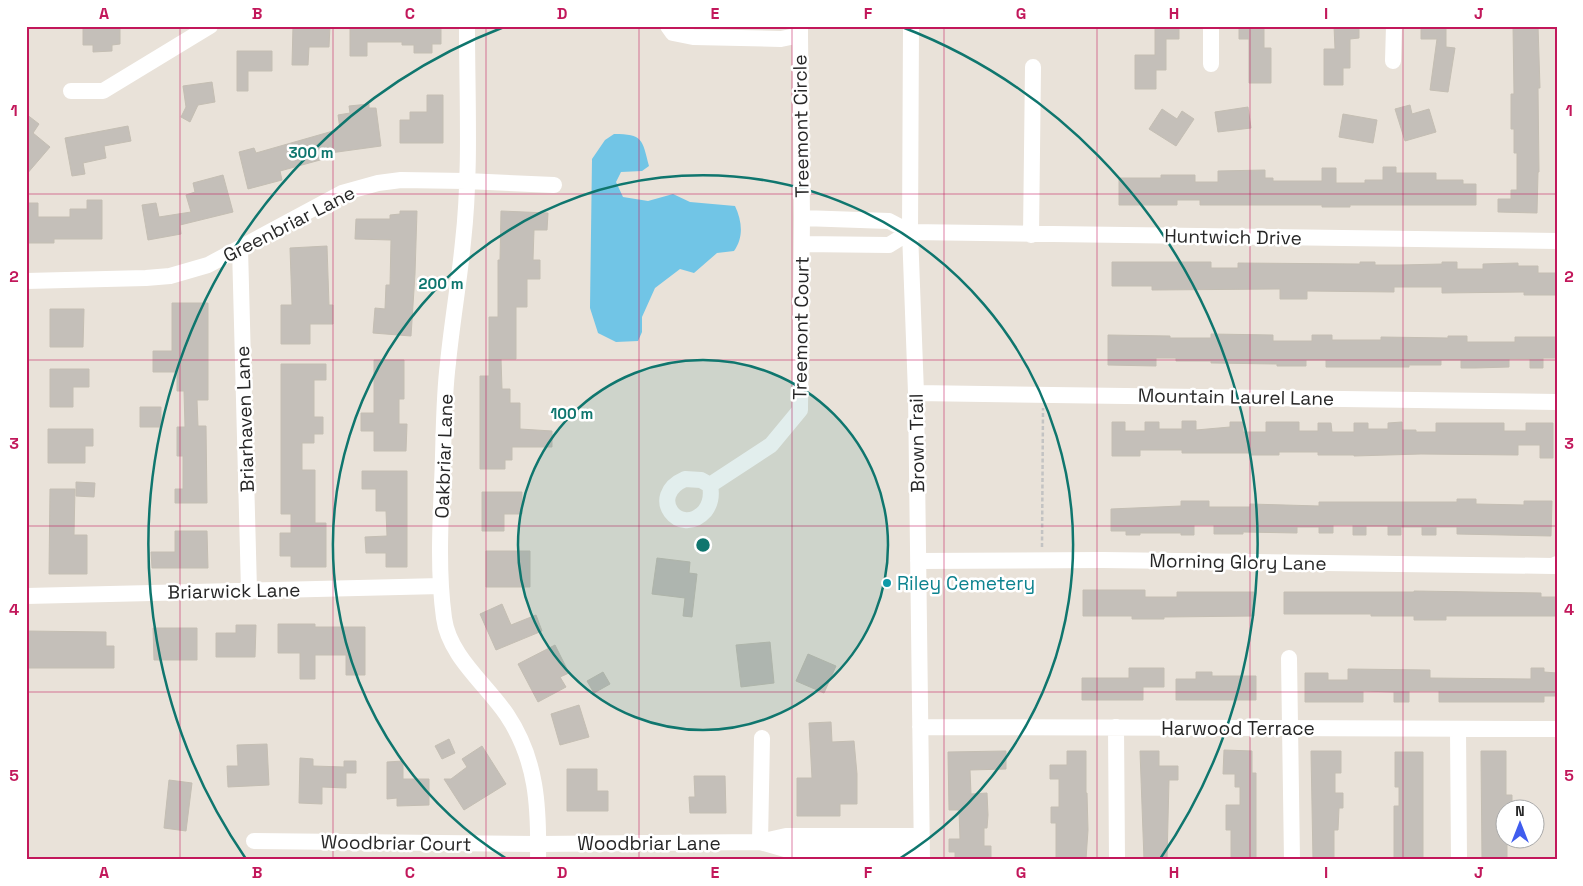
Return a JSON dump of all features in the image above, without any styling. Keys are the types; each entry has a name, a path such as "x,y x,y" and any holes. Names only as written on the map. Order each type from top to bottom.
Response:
{"street":[{"path":"71,91 103,91 210,26"},
{"name":"Oakbriar Lane","path":"467,26 464,240 448,365 441,518 441,586 444,620 458,654 506,714 517,732 530,764 538,816 538,852"},
{"name":"Treemont Circle","path":"668,26 673,33 693,37 781,39 800,30 802,218"},
{"name":"Brown Trail","path":"910,26 910,232 916,393 922,849"},
{"path":"1211,26 1211,64"},
{"path":"1393,61 1394,26"},
{"path":"1031,235 1033,67"},
{"name":"Greenbriar Lane","path":"26,281 170,276 208,265 342,193 378,183 401,180 554,185"},
{"path":"802,218 889,221 910,232"},
{"name":"Treemont Court","path":"710,485 771,445 800,410 802,218"},
{"path":"802,244 889,245 910,232"},
{"name":"Huntwich Drive","path":"910,232 1557,241"},
{"name":"Briarhaven Lane","path":"240,248 250,590"},
{"name":"Mountain Laurel Lane","path":"916,393 1557,402"},
{"name":"Morning Glory Lane","path":"918,561 1042,560 1552,566 1557,564"},
{"name":"Briarwick Lane","path":"26,596 441,586"},
{"path":"1289,658 1292,860"},
{"name":"Harwood Terrace","path":"920,727 1557,730"},
{"path":"1116,727 1118,860"},
{"path":"1458,730 1459,860"},
{"path":"760,842 762,738"},
{"name":"Woodbriar Court","path":"254,841 538,852"},
{"name":"Woodbriar Lane","path":"538,852 760,842 785,849 922,849"}],"path":[{"path":"1042,560 1043,394"}],"water":[{"path":"614,134 631,135 640,140 649,166 642,171 621,172 616,182 623,197 648,201 673,194 690,202 735,206 741,229 741,235 734,251 717,253 694,273 680,269 655,288 642,317 642,332 638,341 616,342 598,333 590,308 592,159 605,140"}],"building":[{"path":"83,26 120,26 120,44 112,45 112,51 93,52 93,45 83,45"},
{"path":"293,26 330,26 329,47 309,47 308,65 292,65"},
{"path":"350,26 441,26 441,44 432,44 432,53 414,53 414,45 402,45 402,42 367,42 367,56 350,56"},
{"path":"1155,26 1179,26 1179,39 1166,39 1166,70 1156,70 1156,89 1135,89 1135,55 1155,55"},
{"path":"1239,26 1264,26 1264,48 1271,48 1271,83 1249,83 1249,39 1239,39"},
{"path":"1334,26 1359,26 1359,38 1350,39 1350,68 1343,68 1343,85 1324,85 1324,49 1335,49"},
{"path":"1421,26 1446,26 1446,47 1455,48 1448,92 1430,90 1437,39 1421,39"},
{"path":"1513,26 1538,26 1540,88 1538,88 1539,172 1537,213 1498,212 1498,199 1511,199 1511,190 1517,190 1517,153 1514,153 1514,129 1511,129 1511,94 1514,94"},
{"path":"237,51 272,51 272,71 248,71 248,91 237,91"},
{"path":"212,82 215,102 198,105 190,122 181,117 186,107 183,86"},
{"path":"427,95 443,95 443,143 400,143 400,120 410,120 410,112 427,112"},
{"path":"369,104 369,108 376,108 381,146 330,153 331,157 280,171 282,180 248,189 239,152 254,148 256,153 340,129 338,115 350,113 349,106"},
{"path":"1410,105 1412,114 1429,109 1436,132 1405,141 1395,109"},
{"path":"1248,107 1251,128 1218,132 1215,112"},
{"path":"1162,109 1177,119 1182,111 1194,119 1176,146 1149,129"},
{"path":"26,114 39,124 33,133 50,147 26,175"},
{"path":"1343,114 1377,120 1373,143 1339,137"},
{"path":"128,126 131,141 104,146 106,158 83,163 85,174 72,176 65,138"},
{"path":"1383,167 1396,167 1396,173 1436,173 1436,180 1463,180 1463,184 1476,184 1476,205 1350,205 1350,207 1322,207 1322,205 1200,205 1200,200 1177,200 1177,205 1119,205 1119,178 1161,178 1161,175 1195,175 1195,182 1218,182 1218,171 1265,170 1265,178 1273,178 1273,181 1322,181 1322,168 1336,168 1336,183 1365,183 1365,180 1383,180"},
{"path":"223,175 233,212 180,225 181,234 148,240 142,205 156,203 159,217 191,212 186,195 195,192 193,183"},
{"path":"87,200 102,200 102,239 54,239 54,243 26,243 26,203 38,203 38,217 70,217 70,209 87,209"},
{"path":"400,211 417,211 411,336 373,333 375,308 385,309 386,285 390,285 391,240 355,239 356,219 390,219 390,215 400,214"},
{"path":"501,211 548,213 547,230 534,230 533,260 540,260 540,279 527,279 527,307 516,307 516,359 501,359 502,389 510,389 510,403 520,403 520,429 552,431 552,447 512,447 512,460 505,460 505,469 480,469 480,376 489,376 489,317 498,317 498,260 500,260"},
{"path":"327,246 329,305 333,305 333,324 310,324 310,344 281,344 281,305 292,305 290,248"},
{"path":"1112,262 1211,262 1211,268 1238,268 1238,263 1360,264 1360,262 1375,262 1375,265 1401,265 1457,262 1457,269 1483,269 1483,264 1518,263 1518,266 1538,266 1538,273 1557,273 1557,295 1524,295 1524,292 1442,293 1442,287 1394,287 1394,292 1307,291 1307,299 1280,299 1280,289 1152,290 1152,286 1112,286"},
{"path":"172,303 208,303 208,400 197,400 198,426 206,426 207,503 175,503 175,489 183,489 183,456 177,456 177,427 185,427 184,391 177,391 177,372 153,372 153,351 172,351"},
{"path":"50,309 84,309 83,347 50,347"},
{"path":"1211,334 1273,335 1273,341 1312,341 1312,335 1332,335 1332,340 1381,340 1381,337 1448,338 1448,336 1467,336 1467,342 1515,342 1515,337 1557,337 1557,358 1543,358 1543,368 1530,368 1530,359 1509,359 1509,367 1475,368 1461,368 1461,360 1441,360 1441,365 1409,365 1409,367 1326,367 1326,360 1306,360 1306,366 1277,366 1277,364 1211,363 1211,361 1176,361 1176,358 1156,358 1156,366 1108,365 1108,335 1211,338"},
{"path":"374,360 404,360 404,399 399,399 399,424 407,424 406,451 374,451 374,431 361,431 361,413 374,413"},
{"path":"281,364 326,364 326,380 314,380 314,417 323,417 323,434 314,434 314,443 302,443 302,470 315,470 315,523 326,523 326,567 291,567 291,556 280,556 280,533 291,533 291,514 281,514"},
{"path":"50,369 89,369 89,387 73,387 73,407 50,407"},
{"path":"140,407 161,407 161,427 140,427"},
{"path":"1182,421 1196,421 1196,430 1230,427 1230,422 1243,422 1243,432 1266,432 1266,422 1299,422 1299,431 1318,431 1318,423 1331,423 1332,432 1354,432 1354,423 1368,423 1368,429 1388,429 1388,423 1402,422 1402,430 1436,432 1436,423 1504,423 1504,431 1526,431 1526,423 1553,423 1553,458 1540,458 1540,445 1518,445 1518,455 1421,454 1354,456 1318,455 1318,452 1279,452 1279,455 1250,455 1250,453 1182,453 1182,450 1140,450 1140,456 1112,456 1112,422 1125,422 1125,431 1145,431 1145,422 1159,422 1159,429 1182,429"},
{"path":"48,429 93,429 93,446 85,446 85,463 48,463"},
{"path":"362,471 407,471 407,567 386,567 386,553 366,553 365,537 387,536 386,511 376,511 376,489 362,489"},
{"path":"76,482 95,483 94,497 76,496"},
{"path":"50,489 75,489 74,535 87,535 87,574 49,574"},
{"path":"482,492 522,492 522,514 504,514 504,531 482,531"},
{"path":"1457,499 1476,499 1476,504 1524,505 1524,501 1552,501 1551,536 1457,534 1457,527 1436,527 1436,535 1422,535 1422,527 1401,527 1401,535 1388,535 1388,526 1366,526 1366,535 1353,535 1353,525 1333,525 1333,533 1319,533 1319,527 1297,527 1297,533 1243,532 1243,534 1214,534 1214,525 1194,525 1194,535 1181,535 1181,533 1140,533 1140,535 1126,535 1126,531 1111,531 1111,509 1181,506 1181,501 1209,501 1209,507 1250,507 1250,504 1319,506 1319,502 1457,502"},
{"path":"175,531 207,531 208,568 152,568 151,552 175,552"},
{"path":"486,551 530,551 530,587 486,587"},
{"path":"657,558 690,562 689,573 697,574 692,617 683,616 685,598 652,594"},
{"path":"1083,590 1145,590 1145,597 1177,597 1177,592 1254,592 1254,616 1132,619 1132,616 1083,616"},
{"path":"1414,591 1541,593 1541,597 1557,597 1557,616 1446,616 1446,620 1414,620 1414,616 1371,616 1371,614 1284,614 1284,592"},
{"path":"502,604 511,625 536,615 542,631 496,650 480,614"},
{"path":"278,624 315,624 315,627 365,627 365,675 346,675 346,655 315,655 315,679 300,679 300,653 278,653"},
{"path":"236,625 256,625 255,657 216,657 216,633 236,633"},
{"path":"153,628 197,628 197,660 154,660"},
{"path":"26,631 106,632 106,646 114,646 114,668 26,668"},
{"path":"770,642 774,683 741,687 736,645"},
{"path":"555,645 569,673 560,677 566,687 538,702 518,664"},
{"path":"808,654 836,666 824,693 796,681"},
{"path":"1129,668 1164,668 1164,687 1143,687 1143,700 1082,700 1082,678 1129,678"},
{"path":"1531,668 1544,668 1544,672 1557,673 1557,696 1544,696 1544,702 1439,702 1439,691 1409,691 1409,702 1394,702 1394,692 1363,691 1363,702 1305,702 1305,673 1328,673 1328,680 1348,680 1348,669 1430,670 1430,678 1531,679"},
{"path":"603,672 610,684 594,693 587,681"},
{"path":"1196,672 1212,672 1212,676 1256,676 1256,700 1176,700 1176,679 1196,679"},
{"path":"579,705 589,737 560,745 551,714"},
{"path":"831,722 832,742 854,741 857,804 840,804 840,816 797,816 797,778 812,778 809,723"},
{"path":"449,739 455,753 442,759 435,746"},
{"path":"267,744 269,785 228,787 227,766 238,766 237,745"},
{"path":"482,746 506,784 464,810 444,779 451,779 467,767 462,759"},
{"path":"1224,750 1252,751 1252,773 1256,773 1256,860 1231,860 1231,830 1226,830 1226,805 1240,805 1240,787 1235,787 1235,774 1223,774"},
{"path":"1006,751 1006,769 970,770 971,794 987,793 988,815 987,828 984,828 984,846 991,846 991,859 955,860 955,852 949,852 949,839 960,839 959,810 949,810 948,752"},
{"path":"1067,751 1086,751 1088,830 1086,859 1084,860 1056,860 1056,823 1051,823 1051,807 1059,807 1059,779 1050,779 1050,765 1067,765"},
{"path":"1140,751 1159,751 1159,766 1178,766 1178,780 1169,780 1167,860 1144,860"},
{"path":"1311,751 1341,751 1341,773 1335,773 1335,793 1343,793 1343,808 1339,808 1338,830 1334,830 1334,860 1313,860"},
{"path":"1481,751 1506,751 1506,795 1512,795 1512,798 1496,798 1496,848 1507,848 1507,860 1482,860"},
{"path":"1395,752 1423,752 1423,860 1394,860 1394,806 1399,806 1399,787 1395,787"},
{"path":"300,758 313,759 313,766 344,767 344,761 356,761 356,773 346,773 346,788 322,787 322,804 299,803"},
{"path":"403,761 403,779 429,779 429,805 397,806 397,798 387,799 387,762"},
{"path":"567,769 597,769 597,791 608,791 608,811 567,811"},
{"path":"694,776 725,776 726,813 690,813 689,797 695,797"},
{"path":"169,780 192,783 186,831 164,828"}],"place":[{"name":"Riley Cemetery","path":"887,583"}]}
